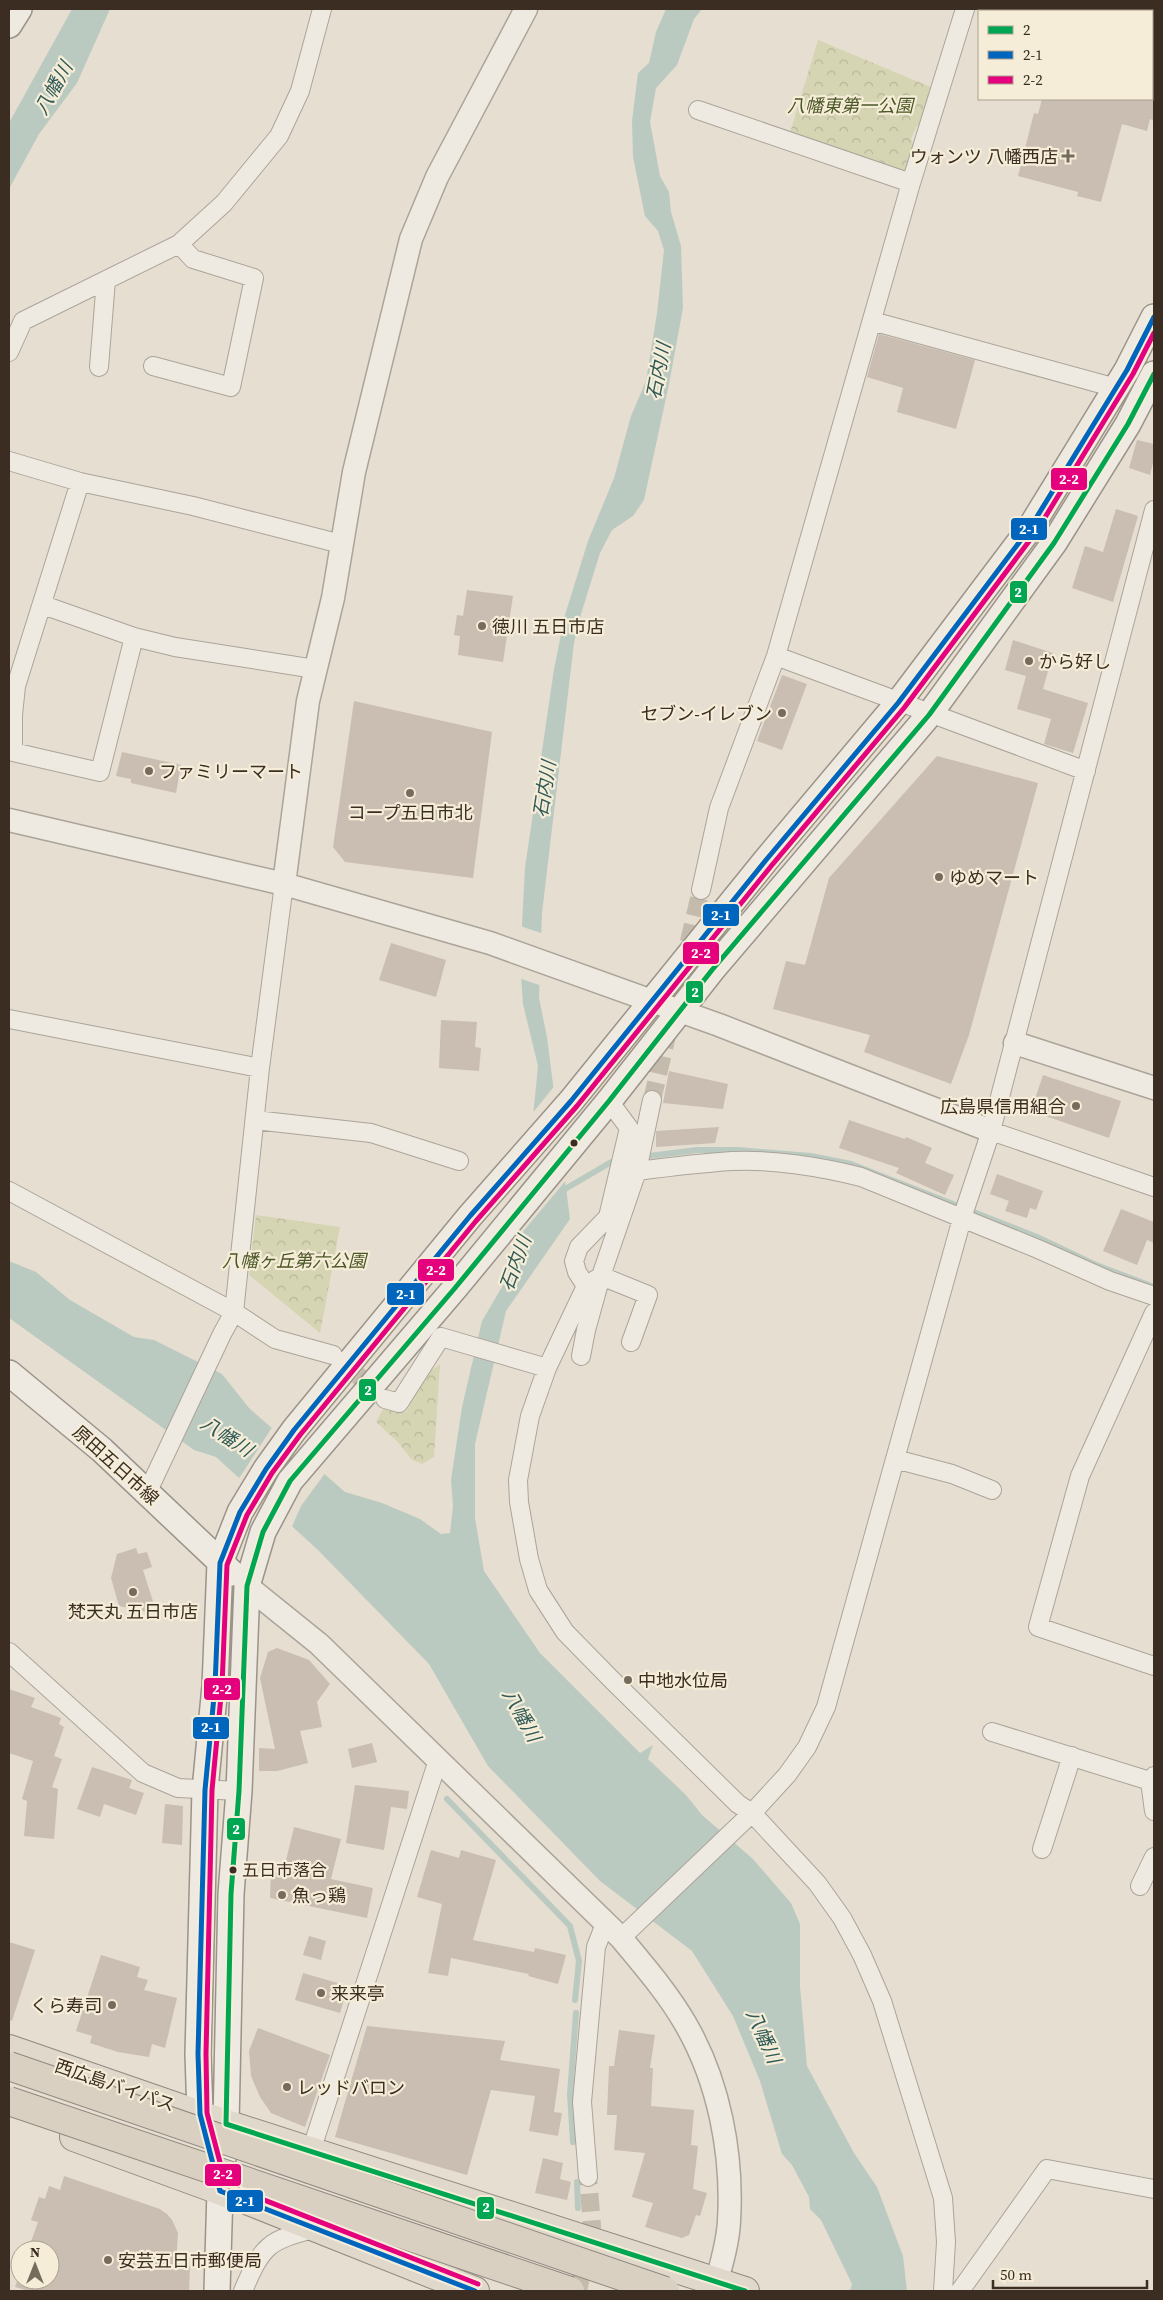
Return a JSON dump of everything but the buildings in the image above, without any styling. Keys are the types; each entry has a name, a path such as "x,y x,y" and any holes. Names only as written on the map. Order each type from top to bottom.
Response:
{"highway":[{"name":"西広島バイパス","path":"9,2049 226,2124 728,2288"},
{"name":"西広島バイパス","path":"9,2066 665,2291"},
{"path":"9,2101 570,2291"},
{"path":"9,2113 317,2227 475,2291"}],"main road":[{"path":"9,25 19,9"},
{"path":"220,2190 200,2114 198,2054 205,1790 215,1686 220,1562 237,1520 266,1469 294,1430 470,1216 572,1101 898,703 1030,528 1121,379 1154,317"},
{"path":"217,2291 220,2190 226,2124 231,1894 239,1791 246,1586 260,1541 290,1480 455,1288 570,1149 718,962 930,714 1054,543 1153,380"},
{"name":"原田五日市線","path":"9,1373 102,1450 151,1486 220,1562 246,1586"}],"street":[{"path":"9,352 23,321 179,244 224,203 278,136 300,91 322,9"},
{"path":"151,1486 234,1312 260,1068 308,700 333,598 354,472 411,239 438,177 526,9"},
{"path":"701,890 719,808 776,656 911,183 965,9"},
{"path":"698,110 911,183"},
{"path":"153,366 231,386 254,278 193,259 179,244"},
{"path":"99,367 106,280"},
{"path":"872,321 1121,379 1153,380"},
{"path":"9,461 80,482 193,506 341,544"},
{"path":"80,482 43,605 16,686 13,715 13,752 100,772 134,637"},
{"path":"588,2177 582,2102 596,1947 620,1930 746,1818 787,1775 807,1747 826,1707 964,1212 991,1131 1154,510"},
{"path":"43,605 134,637 175,647 315,669"},
{"path":"776,656 898,703 1086,771"},
{"path":"9,820 284,884 504,948 680,1011 991,1131 1154,1187"},
{"path":"9,1019 260,1068"},
{"path":"1015,1042 1154,1088"},
{"path":"581,1356 590,1310 638,1161 652,1100"},
{"path":"586,1286 577,1272 574,1261 579,1247 608,1218 629,1128 609,1101"},
{"path":"255,1120 371,1133 459,1161"},
{"path":"638,1161 769,1162 834,1170 861,1177 964,1212 1110,1281 1154,1296"},
{"path":"9,1191 234,1312 275,1339 333,1355"},
{"path":"601,1276 586,1286 538,1366 518,1480 522,1528 538,1590 566,1632 586,1654 738,1804 746,1818 817,1883 842,1918 882,2000 943,2198 946,2242 943,2291"},
{"path":"601,1276 648,1295 631,1342"},
{"path":"1154,1312 1080,1476 1038,1627 1154,1666"},
{"path":"385,1399 399,1403 441,1337 538,1366"},
{"path":"895,1459 952,1474 992,1490"},
{"path":"246,1586 319,1644 438,1760 620,1930 658,1983 686,2024 711,2080 722,2120 728,2162 730,2222 728,2288"},
{"path":"9,1652 143,1773 178,1788 239,1791"},
{"path":"992,1732 1152,1778 1154,1811"},
{"path":"1042,1849 1072,1756"},
{"path":"311,2151 438,1760"},
{"path":"1140,1886 1154,1857"},
{"path":"960,2291 1047,2169 1154,2189"},
{"path":"243,2291 254,2266 269,2246 282,2237 317,2227"}],"green space":[{"name":"八幡東第一公園","path":"818,40 933,88 923,122 916,127 911,139 915,149 907,174 789,136"},
{"name":"八幡ヶ丘第六公園","path":"256,1215 340,1227 320,1333 249,1275"},
{"path":"440,1364 434,1457 422,1464 411,1459 398,1442 376,1422 384,1407 406,1412 428,1373"}],"water":[{"name":"八幡川","path":"72,9 110,9 77,83 39,134 9,189 9,123"},
{"path":"666,9 702,9 694,19 677,65 656,88 650,122 660,176 669,192 671,212 681,246 683,308 644,500 633,516 612,530 600,553 574,643 542,913 539,998 547,1037 570,1219 506,1311 475,1444 475,1518 484,1571 540,1653 640,1753 653,1745 648,1759 686,1795 702,1815 753,1859 791,1903 800,1924 800,1986 807,2066 854,2153 877,2187 903,2256 907,2291 850,2291 852,2284 821,2220 810,2209 809,2197 792,2165 782,2154 760,2081 733,2016 692,1951 600,1881 488,1766 429,1664 318,1550 216,1457 194,1450 9,1318 9,1261 36,1272 70,1300 134,1337 154,1340 222,1374 249,1408 345,1492 382,1503 420,1519 441,1534 450,1533 453,1506 451,1480 462,1407 482,1321 506,1280 526,1187 538,1066 523,1004 520,962 525,868 554,669 565,615 588,541 614,478 631,416 646,381 657,313 664,250 658,231 645,216 633,157 632,121 638,73 649,63 656,32"}],"pier":[{"path":"520,926 544,934 542,986 519,978"},
{"path":"556,1084 568,1178 510,1247 524,1186 531,1115"},
{"path":"273,1426 326,1472 301,1506 291,1529 238,1480"}],"waterway":[{"path":"641,1157 697,1150 738,1150 811,1156 851,1164 1037,1237 1096,1265 1154,1287"},
{"path":"560,1192 613,1161 619,1160"},
{"path":"447,1799 570,1926 579,1961 575,2000"},
{"path":"573,2142 570,2094 576,2013"},
{"path":"577,2182 578,2208"}],"tunnel":[{"path":"652,1100 701,890"},
{"path":"337,1358 379,1393"},
{"path":"578,2291 592,2226 588,2177"}],"transit line":[{"name":"2-1","path":"475,2291 220,2191 200,2114 198,2054 205,1790 215,1686 220,1563 240,1512 266,1469 294,1430 470,1216 571,1101 766,860 898,703 1030,528 1127,370 1154,317"},
{"name":"2-2","path":"478,2284 226,2185 207,2113 206,2054 212,1790 222,1686 227,1565 247,1515 272,1473 300,1435 476,1221 577,1106 772,865 904,708 1036,532 1133,374 1154,333"},
{"name":"2","path":"226,2124 231,1894 239,1791 247,1586 263,1532 290,1481 455,1288 609,1101 712,970 929,715 1054,543 1128,424 1154,374"},
{"name":"2","path":"226,2124 745,2291"}],"place":[{"name":"ウォンツ 八幡西店","path":"1068,156"},
{"name":"徳川 五日市店","path":"482,626"},
{"name":"から好し","path":"1029,661"},
{"name":"セブン-イレブン","path":"782,713"},
{"name":"ファミリーマート","path":"149,771"},
{"name":"コープ五日市北","path":"410,793"},
{"name":"ゆめマート","path":"939,877"},
{"name":"広島県信用組合","path":"1076,1106"},
{"name":"梵天丸 五日市店","path":"133,1592"},
{"name":"中地水位局","path":"628,1680"},
{"name":"五日市落合","path":"233,1870"},
{"name":"魚っ鶏","path":"282,1895"},
{"name":"来来亭","path":"321,1993"},
{"name":"くら寿司","path":"112,2005"},
{"name":"レッドバロン","path":"287,2087"},
{"name":"安芸五日市郵便局","path":"108,2260"}],"water label":[{"name":"石内川","path":"658,371"},
{"name":"石内川","path":"544,789"},
{"name":"石内川","path":"515,1263"}]}
